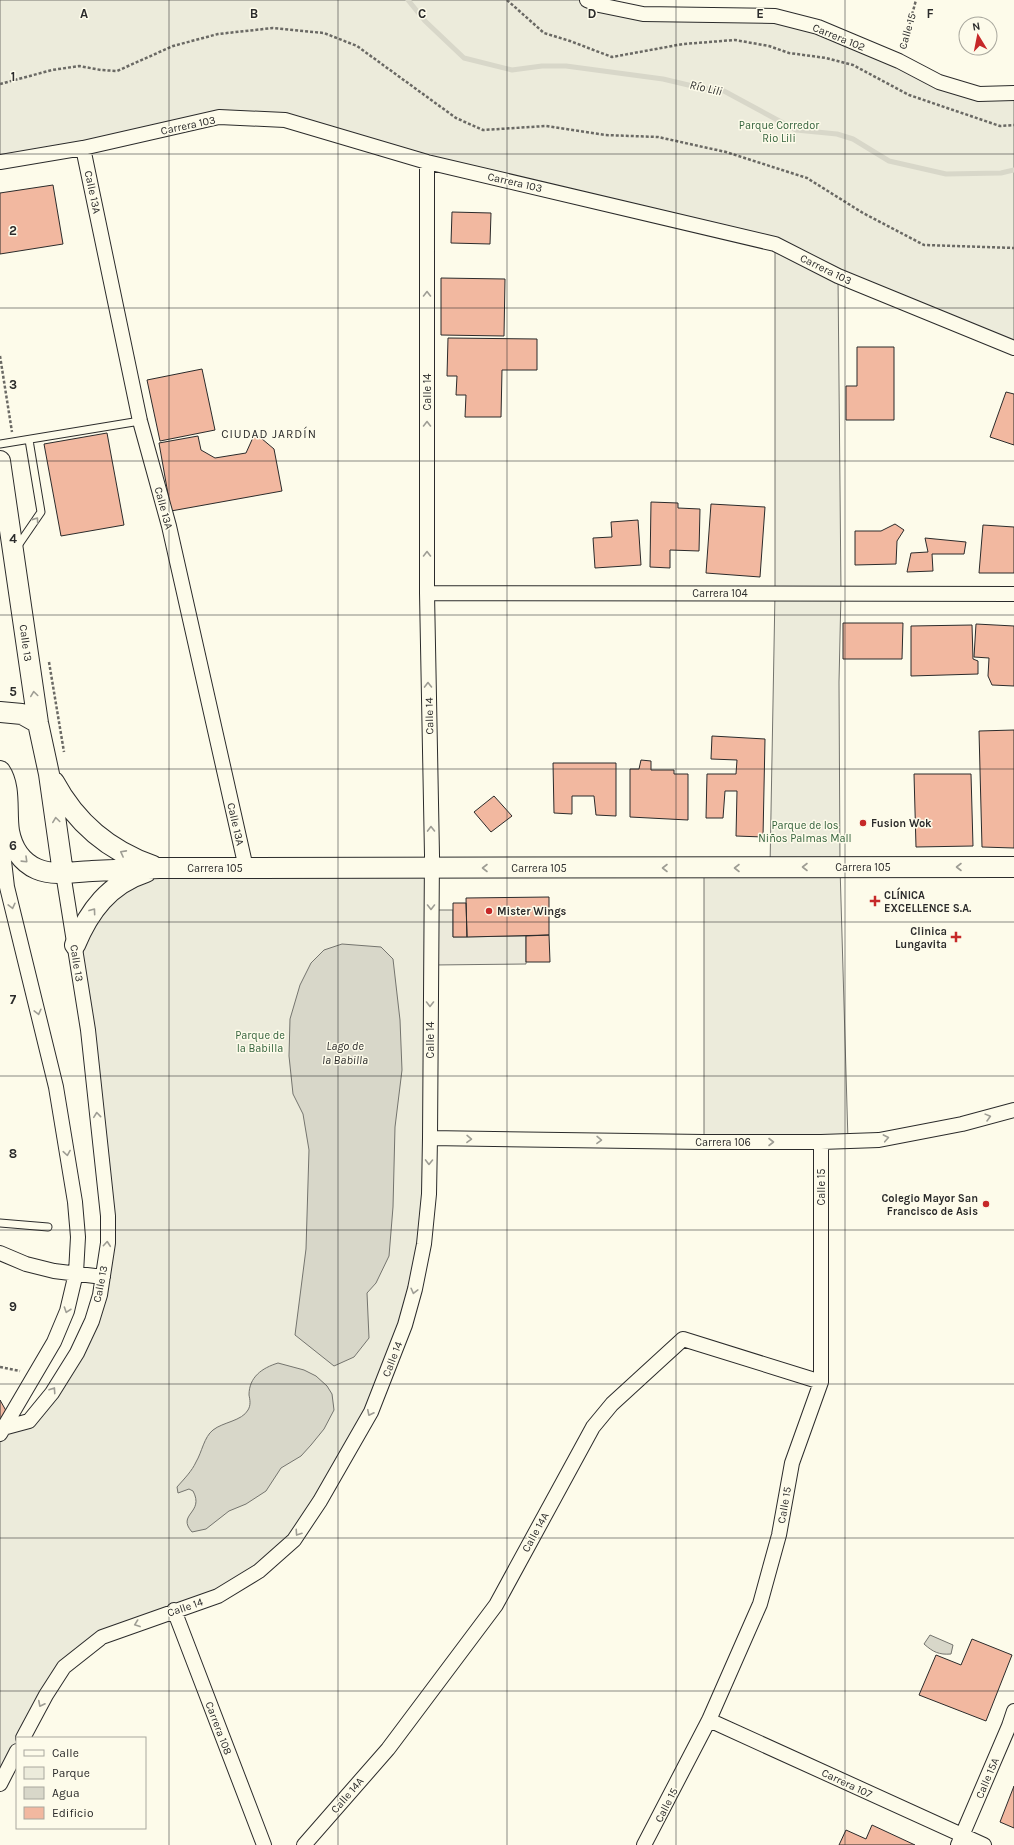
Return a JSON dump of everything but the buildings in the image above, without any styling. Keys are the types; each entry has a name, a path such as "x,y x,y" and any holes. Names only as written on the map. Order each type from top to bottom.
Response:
{"main road":[{"name":"Calle 13","path":"0,462 38,723 49,774 63,872"},
{"path":"0,712 22,714 38,723"},
{"name":"Carrera 105","path":"0,771 5,778 8,825 11,841 17,852 28,863 45,872 159,868 1014,867"},
{"path":"49,774 61,796 72,811 93,833 113,848 136,860 159,868"},
{"path":"74,945 84,923 98,904 116,888 136,876 159,868"}],"street":[{"name":"Carrera 102","path":"587,0 599,5 643,14 775,16 818,27 898,61 939,82 979,94 1014,93"},
{"name":"Carrera 103","path":"0,162 83,148 219,118 285,120 427,162 775,244 838,276 1014,348"},
{"name":"Calle 13A","path":"83,148 140,421 169,526 246,868"},
{"name":"Calle 14","path":"25,1737 46,1695 64,1667 102,1637 174,1610 218,1596 259,1572 294,1540 320,1501 371,1412 405,1325 415,1289 424,1244 429,1194 430,1138 431,868 427,593 427,162"},
{"name":"Carrera 104","path":"427,593 1014,594"},
{"name":"Calle 13","path":"0,826 7,887 56,1087 75,1202 78,1237 76,1273 67,1310 54,1342 34,1373 2,1432"},
{"name":"Calle 13","path":"2,1432 29,1421 52,1393 77,1353 92,1321 100,1296 108,1243 108,1216 88,1030 63,872"},
{"name":"Carrera 106","path":"430,1138 821,1142 879,1140 962,1124 1014,1110"},
{"name":"Calle 15","path":"644,1845 709,1720 760,1604 779,1535 792,1463 821,1382 821,1142"},
{"path":"0,1253 26,1264 54,1271 102,1277"},
{"name":"Calle 14A","path":"304,1845 388,1749 496,1604 593,1427 612,1404 683,1339 821,1382"},
{"name":"Carrera 108","path":"174,1610 264,1845"},
{"name":"Calle 15A","path":"960,1840 1014,1711"},
{"name":"Carrera 107","path":"709,1720 960,1840 984,1845"},
{"path":"0,1784 16,1753"}],"lane":[{"path":"0,444 140,421"},
{"path":"13,552 41,512 29,440"},
{"path":"0,1222 48,1227"}],"path":[{"path":"507,0 544,33 612,57 682,44 735,40 769,46 789,53 826,58 853,65 909,95 1000,126 1014,125"},
{"name":"Calle 15","path":"898,61 916,0"},
{"path":"0,84 52,70 79,66 117,71 173,46 218,34 273,28 324,32 357,46 400,75 456,118 483,130 546,126 605,135 658,137 726,152 807,178 862,213 924,245 1014,248"},
{"path":"0,356 14,442"},
{"path":"48,655 65,755"},
{"path":"0,1367 34,1373"}],"green space":[{"name":"Parque Corredor Rio Lili","path":"0,0 587,0 599,5 775,16 939,82 1014,93 1014,348 838,277 841,593 839,682 840,867 848,1141 704,1142 704,868 770,867 775,593 775,244 285,120 219,117 0,162"},
{"name":"Parque de la Babilla","path":"431,868 424,1244 371,1412 320,1501 259,1571 102,1637 64,1667 18,1737 16,1737 16,1753 0,1784 0,1434 29,1421 77,1353 108,1243 75,945 136,876"}],"shaded area":[{"path":"434,910 453,910 453,937 526,936 526,964 433,965"}],"water":[{"name":"Lago de la Babilla","path":"342,944 381,947 393,959 400,1020 402,1070 395,1127 393,1207 389,1256 376,1283 367,1293 369,1338 354,1357 334,1366 295,1335 306,1249 309,1150 303,1114 293,1094 289,1056 290,1019 300,985 311,963 324,950"},
{"path":"278,1363 304,1370 316,1376 327,1386 332,1394 334,1410 324,1429 311,1445 301,1456 281,1468 266,1491 246,1504 229,1511 206,1529 192,1532 187,1521 196,1504 196,1498 193,1491 189,1489 178,1493 177,1487 188,1475 210,1433 217,1427 241,1417 248,1410 250,1404 249,1395 251,1383 254,1378 262,1371"},
{"path":"930,1635 953,1645 951,1654 936,1652 924,1644"}],"waterway":[{"name":"Río Lili","path":"408,0 425,21 464,58 512,70 542,66 566,66 663,79 701,88 724,91 796,130 837,134 853,139 889,161 946,174 1001,173 1014,170"}],"place":[{"name":"Fusion Wok","path":"863,823"},
{"name":"CLÍNICA EXCELLENCE S.A.","path":"875,901"},
{"name":"Mister Wings","path":"489,911"},
{"name":"Clinica Lungavita","path":"956,937"},
{"name":"Colegio Mayor San Francisco de Asis","path":"986,1204"}],"district":[{"name":"CIUDAD JARDÍN","path":"269,434"}],"park label":[{"name":"Parque de los Niños Palmas Mall","path":"805,831"}]}
